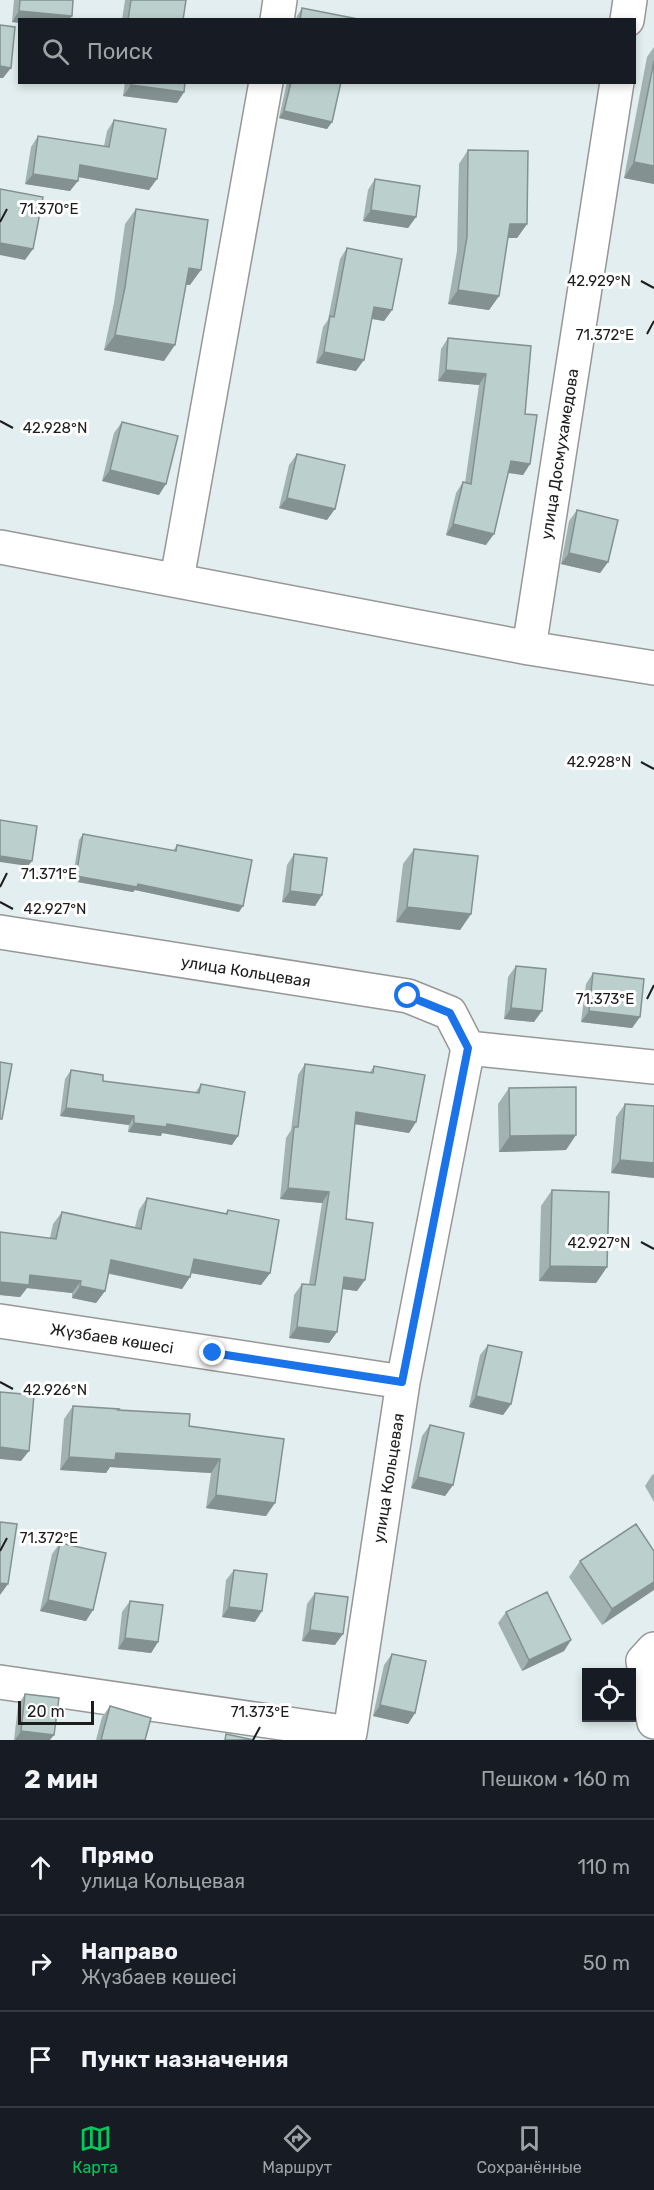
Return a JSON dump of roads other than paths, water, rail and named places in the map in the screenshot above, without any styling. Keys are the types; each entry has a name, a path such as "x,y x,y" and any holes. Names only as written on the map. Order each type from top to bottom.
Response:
{"street":[{"path":"277,18 280,0"},
{"path":"627,18 630,0"},
{"path":"177,579 266,84"},
{"name":"улица Досмухамедова","path":"529,648 618,84"},
{"path":"0,547 529,648 654,668"},
{"name":"улица Кольцевая","path":"0,932 408,996 450,1013 468,1048 402,1382 350,1733 0,1682"},
{"path":"468,1048 654,1067"},
{"name":"Жүзбаев көшесі","path":"0,1321 402,1382"},
{"path":"648,1655 654,1722"}]}
